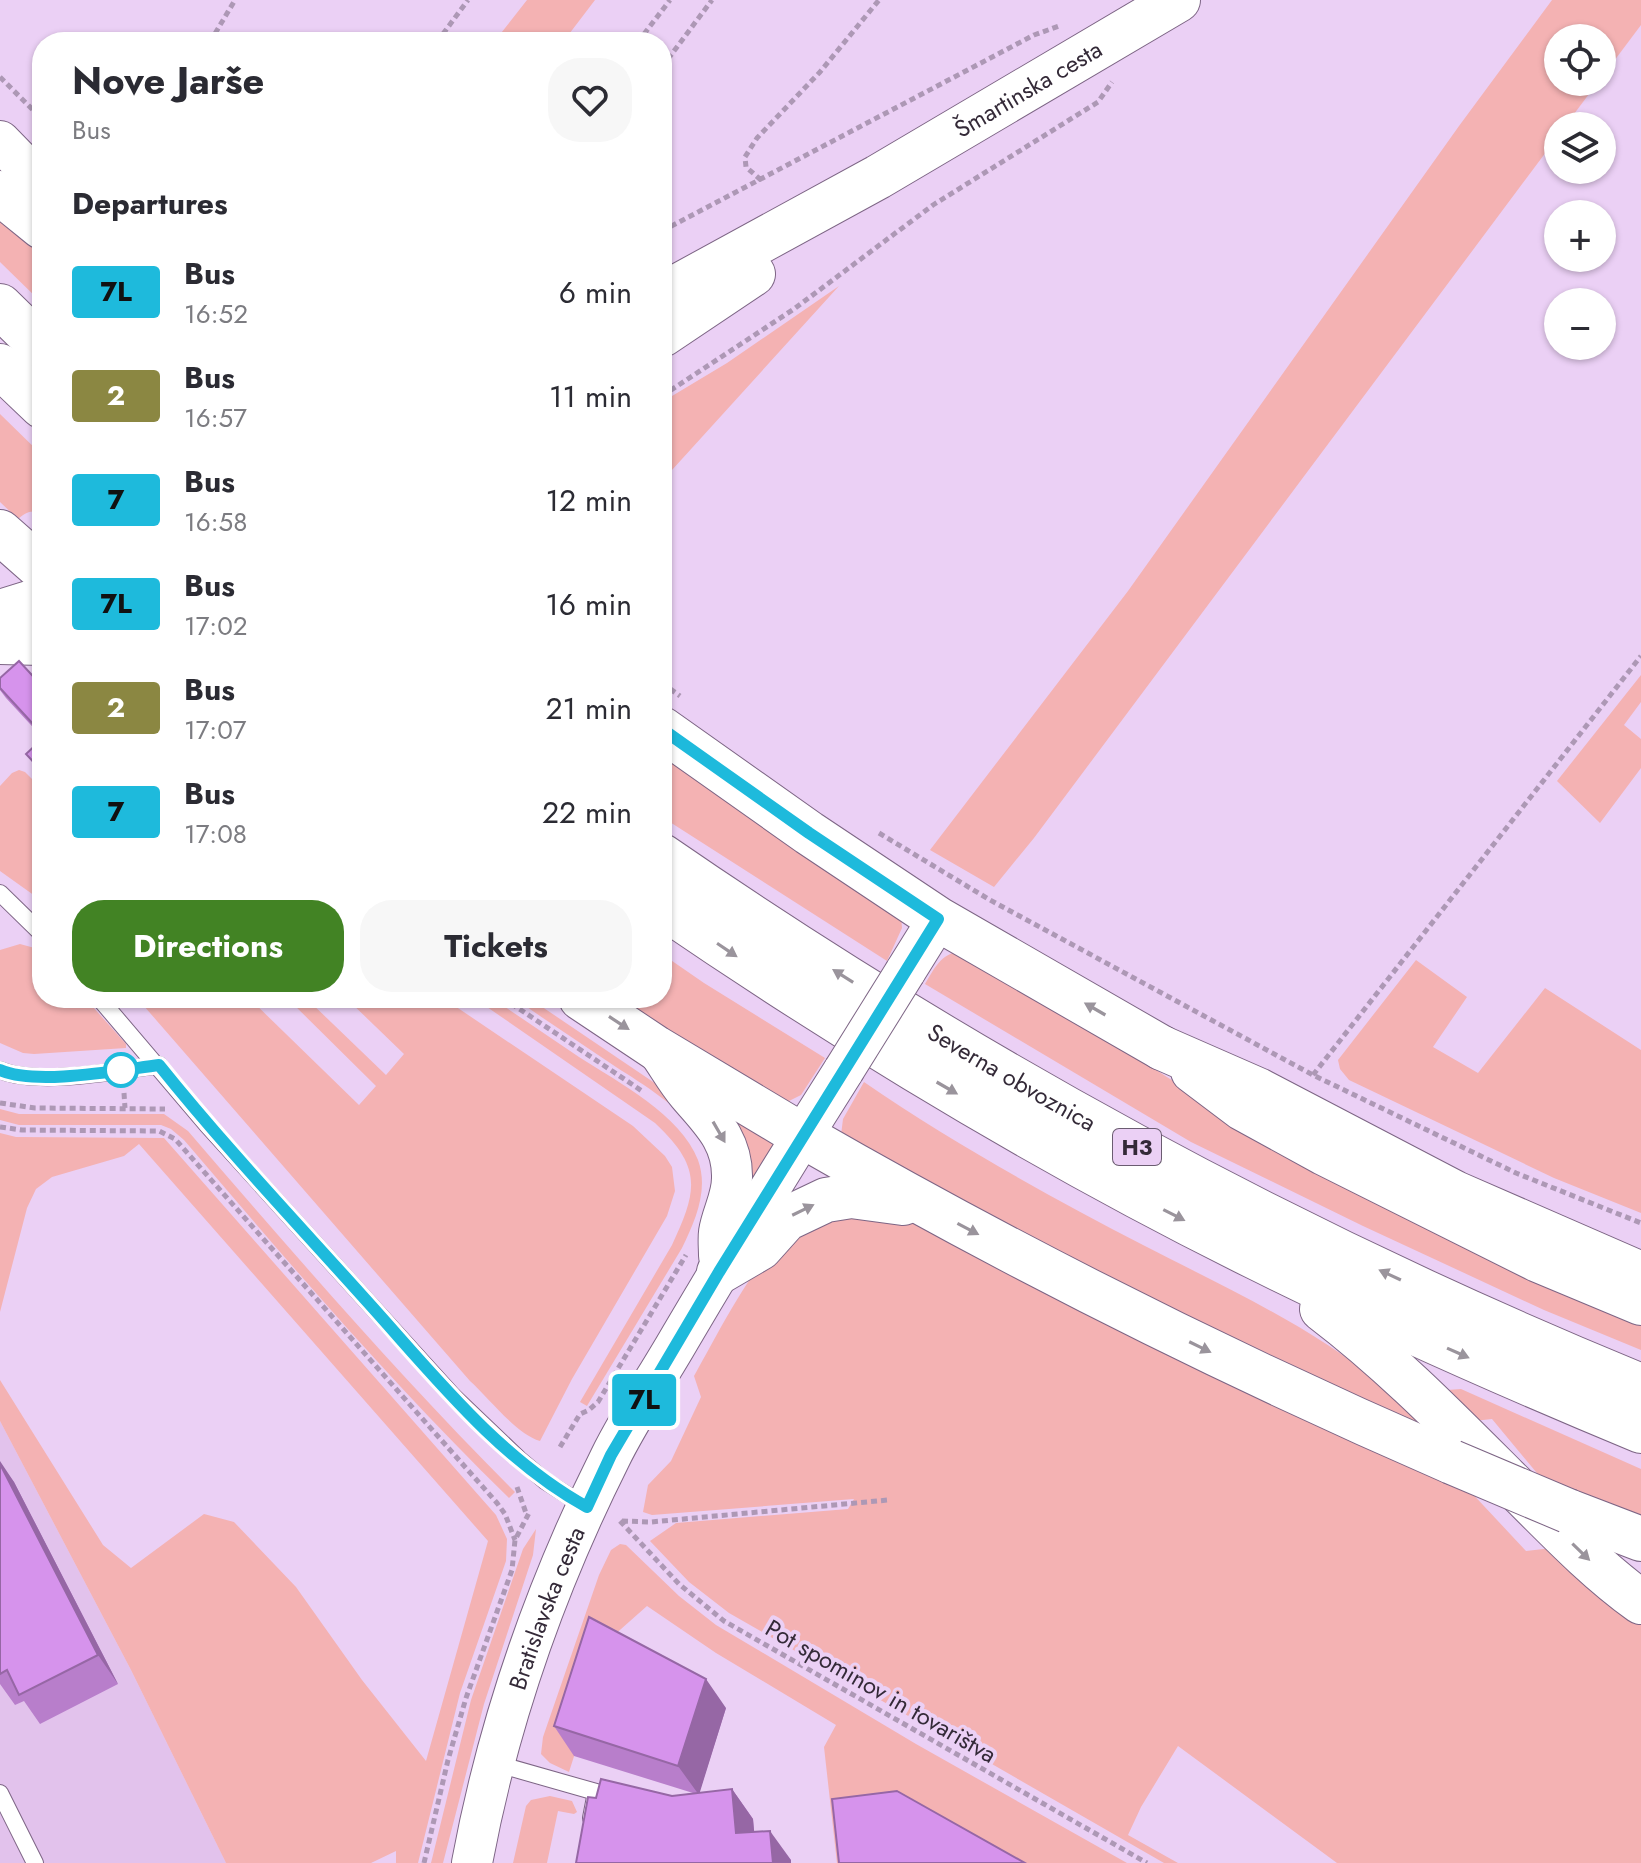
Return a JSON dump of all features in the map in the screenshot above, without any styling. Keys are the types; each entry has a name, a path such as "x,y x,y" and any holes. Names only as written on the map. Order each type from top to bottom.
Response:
{"main road":[{"name":"Šmartinska cesta","path":"672,290 878,177 1178,0"},
{"name":"Šmartinska cesta","path":"672,328 790,248 878,177"},
{"path":"0,193 32,219"},
{"path":"0,306 32,337"},
{"path":"0,366 32,396"},
{"path":"0,612 26,564"},
{"path":"0,642 32,643"},
{"path":"674,715 809,833 938,919 1162,1048 1258,1090 1455,1193 1641,1274"},
{"name":"Severna obvoznica","path":"672,863 800,949 1058,1104 1278,1222 1452,1305 1641,1386"},
{"name":"Severna obvoznica","path":"672,913 900,1061 1052,1150 1254,1257 1430,1340 1641,1431"},
{"path":"596,1008 656,1048 803,1136 928,1208 1088,1292 1220,1357 1452,1462 1641,1539"},
{"path":"1162,1048 1242,1108 1324,1153 1538,1260 1641,1303"},
{"path":"704,1261 760,1248 786,1219 826,1200 871,1197 928,1208"},
{"path":"1254,1257 1366,1343 1427,1398 1583,1555 1641,1602"},
{"path":"1452,1305 1641,1363"}],"street":[{"path":"0,141 32,174"},
{"name":"Bratislavska cesta","path":"472,1863 494,1763 557,1574 607,1521 611,1455 704,1261 803,1136 938,919"},
{"path":"656,1048 687,1093 724,1137 729,1154 733,1180 730,1199 704,1261"}],"lane":[{"path":"3,903 32,926"},
{"path":"108,1008 207,1125 453,1396 528,1466 607,1521"},
{"path":"0,1070 12,1075 40,1077 159,1065"},
{"path":"494,1763 527,1775 596,1792 588,1832"},
{"path":"0,1793 7,1823 35,1863"}],"path":[{"path":"216,32 235,0"},
{"path":"444,32 468,0"},
{"path":"646,32 670,0"},
{"path":"672,54 712,0"},
{"path":"761,180 746,167 745,157 757,138 820,72 879,0"},
{"path":"672,226 1034,35 1061,25"},
{"path":"672,389 794,309 933,205 1098,102 1117,76"},
{"path":"0,77 32,109"},
{"path":"1313,1075 1641,656"},
{"path":"867,826 990,900 1313,1075 1516,1173 1641,1223"},
{"path":"518,1008 647,1095"},
{"path":"124,1093 125,1108"},
{"path":"0,1103 14,1107 170,1111"},
{"path":"0,1127 22,1130 159,1131 175,1139 497,1503 515,1540"},
{"path":"560,1447 580,1414 598,1402 704,1261"},
{"name":"Bratislavska cesta","path":"424,1863 466,1698 514,1560 515,1540 529,1513 518,1489 507,1478"},
{"path":"651,1522 888,1500"},
{"name":"Pot spominov in tovarištva","path":"607,1521 724,1621 1147,1863"}],"shaded area":[{"path":"527,0 595,0 571,32 502,32"},
{"path":"1552,0 1641,0 1641,25 1616,58 1616,24 1544,24 1544,96 1588,96 1576,112 1544,112 1544,155 1034,838 994,887 930,850 1128,591"},
{"path":"0,212 32,238 32,293 0,262"},
{"path":"839,286 672,470 672,396 727,363"},
{"path":"0,414 32,445 32,512 18,519 0,502"},
{"path":"1641,675 1641,702 1624,725 1641,739 1641,768 1600,823 1557,781"},
{"path":"672,761 901,916 902,928 887,961 672,823"},
{"path":"19,770 32,779 32,894 0,871 0,786"},
{"path":"20,944 32,947 32,1008 94,1008 126,1044 126,1048 34,1054 23,1053 0,1043 0,950"},
{"path":"961,951 1003,971 1201,1099 1641,1316 1641,1350 1544,1310 1191,1142 925,984 943,959"},
{"path":"1416,960 1467,997 1433,1047 1478,1073 1545,988 1641,1050 1641,1213 1554,1178 1349,1080 1340,1069 1338,1060"},
{"path":"672,961 825,1058 801,1095 787,1102 630,1008 672,1008"},
{"path":"146,1008 259,1008 359,1105 376,1086 297,1008 316,1008 386,1075 404,1054 356,1008 458,1008 633,1126 665,1156 672,1167 675,1191 667,1216 572,1379 540,1441 512,1423 470,1381"},
{"path":"488,1008 507,1008 647,1101 678,1128 690,1144 701,1171 701,1194 687,1238 587,1406 580,1402 672,1245 687,1209 691,1180 688,1166 655,1123"},
{"path":"529,1008 544,1008 668,1092 695,1117 716,1152 718,1203 714,1202 714,1174 703,1139 690,1122 649,1088"},
{"path":"864,1082 1036,1188 1234,1291 1327,1344 1386,1389 1423,1427 1118,1283 841,1135 843,1119"},
{"path":"0,1109 19,1114 164,1114 188,1131 389,1360 515,1492 509,1498 424,1412 171,1129 161,1125 19,1125 0,1120"},
{"path":"728,1112 777,1141 752,1183"},
{"path":"0,1133 16,1137 164,1138 496,1515 507,1539 506,1561 460,1693 418,1863 396,1863 396,1851 371,1863 226,1863 131,1670 0,1421 0,1380 103,1545 131,1568 204,1514 234,1522 296,1587 362,1680 426,1761 488,1541 139,1144 124,1156 52,1177 36,1189 27,1208 0,1312"},
{"path":"831,1214 913,1221 1469,1490 1526,1551 1552,1548 1630,1618 1641,1624 1641,1863 1337,1863 1178,1746 1128,1835 1178,1863 1164,1863 729,1613 689,1582 650,1541 676,1523 848,1509 854,1499 652,1515 643,1512 648,1485 671,1461 701,1397 694,1376 749,1281 787,1237"},
{"path":"1461,1389 1641,1469 1641,1518 1541,1478 1492,1419 1474,1421 1447,1390"},
{"path":"0,1421 131,1670 226,1863 0,1863"},
{"path":"536,1529 533,1555 484,1704 443,1863 431,1863 471,1700 523,1549"},
{"path":"620,1544 626,1545 679,1596 716,1625 916,1744 1127,1863 837,1863 824,1747 836,1725 716,1653 647,1606 612,1637 569,1772 550,1763 541,1754 543,1737 599,1575 611,1550"},
{"path":"550,1796 572,1801 577,1812 558,1811 547,1863 513,1863 526,1806 531,1800"}],"building":[{"path":"19,661 32,675 32,723 0,688 0,678"},
{"path":"0,1464 98,1655 19,1695 7,1670 0,1674"},
{"path":"589,1617 706,1679 678,1766 554,1726"},
{"path":"601,1779 672,1796 732,1789 736,1833 770,1831 773,1863 576,1863 588,1797 596,1798"},
{"path":"897,1791 1025,1863 839,1863 832,1799"}],"bus line":[{"name":"7L","path":"0,1070 12,1075 40,1077 159,1065 207,1125 453,1396 545,1481 587,1507 611,1455 719,1272 938,919 672,737"}]}
